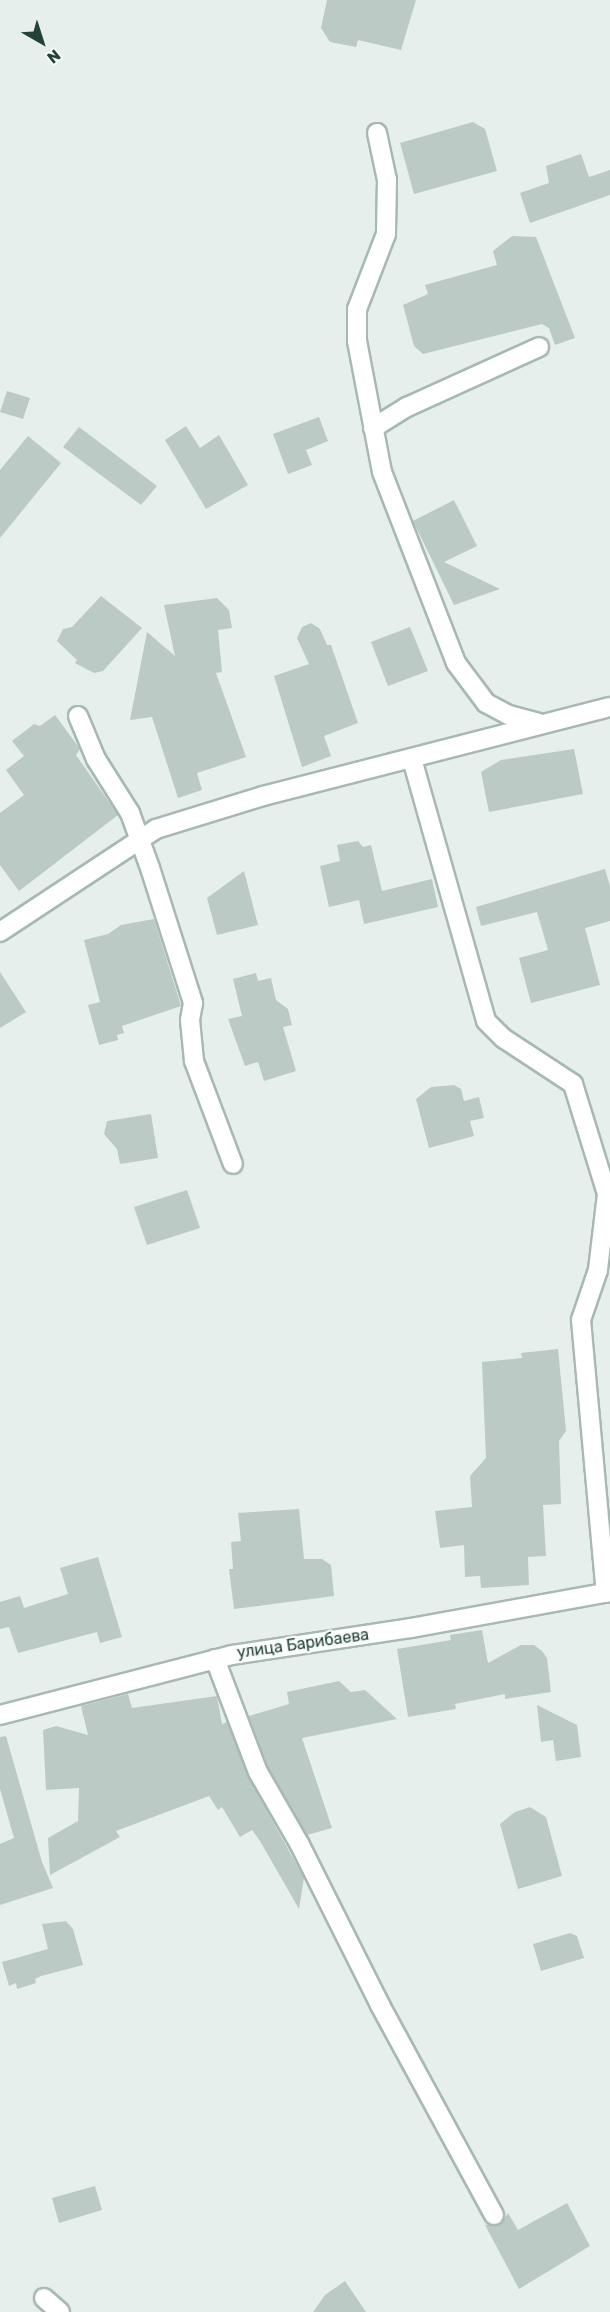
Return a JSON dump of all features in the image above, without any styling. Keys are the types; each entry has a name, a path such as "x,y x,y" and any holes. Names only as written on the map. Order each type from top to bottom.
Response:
{"street":[{"path":"377,133 387,180 386,234 357,309 357,341 382,472 456,663 486,703 508,716 538,723"},
{"path":"373,428 406,407 539,347"},
{"path":"0,932 156,829 263,796 412,759 538,723 610,707"},
{"path":"78,716 96,759 130,813 190,989 194,1061 233,1164"},
{"path":"412,759 486,1021 503,1038 573,1084 607,1194 598,1270 581,1320 608,1592"},
{"name":"улица Барибаева","path":"0,1715 215,1659 608,1592"},
{"path":"215,1659 258,1772 300,1845 381,2005 494,2215"},
{"path":"44,2298 60,2312"}],"building":[{"path":"327,0 416,0 401,50 358,40 356,47 330,42 321,28"},
{"path":"473,122 485,129 497,171 414,194 400,143"},
{"path":"581,154 589,177 610,170 610,195 530,223 520,193 549,183 546,166"},
{"path":"512,236 536,237 575,338 555,345 549,328 542,324 423,354 414,346 403,305 428,294 425,285 497,265 493,251"},
{"path":"7,391 30,398 23,419 0,412"},
{"path":"319,417 328,441 306,450 312,465 288,474 273,434"},
{"path":"186,426 200,448 219,435 248,485 206,509 165,440"},
{"path":"79,427 157,486 141,505 63,447"},
{"path":"28,436 61,463 0,538 0,470"},
{"path":"454,500 477,546 444,562 500,589 454,605 413,521"},
{"path":"101,596 142,628 103,671 94,673 75,663 77,660 57,641 63,629 72,627"},
{"path":"217,598 229,610 232,628 218,630 222,672 216,673 246,757 197,773 202,790 178,798 152,717 130,720 147,632 175,656 164,605"},
{"path":"311,623 320,629 327,645 331,645 358,723 324,736 331,756 302,767 274,676 309,664 297,638 302,627"},
{"path":"410,627 428,671 388,686 371,642"},
{"path":"55,715 80,749 76,755 118,815 19,891 0,865 0,813 24,795 6,770 24,756 12,741 34,724 40,726"},
{"path":"574,749 583,794 489,812 481,772 501,760"},
{"path":"358,841 363,847 371,845 382,891 432,879 438,907 364,924 359,900 329,907 320,866 340,861 337,845"},
{"path":"605,869 610,886 610,921 585,928 600,985 531,1003 519,958 548,950 537,912 481,926 476,907"},
{"path":"244,871 258,925 217,935 207,898"},
{"path":"154,919 181,1006 122,1026 124,1033 117,1035 118,1040 99,1045 88,1005 100,1002 84,940 108,934 121,925"},
{"path":"0,972 26,1012 0,1028"},
{"path":"256,973 258,981 271,978 276,1000 288,1009 292,1025 283,1027 296,1071 264,1081 258,1062 245,1066 228,1019 242,1016 233,979"},
{"path":"454,1085 461,1089 464,1101 479,1097 484,1118 470,1121 474,1136 429,1148 416,1099 431,1087"},
{"path":"151,1114 158,1158 120,1164 117,1149 104,1134 107,1121"},
{"path":"187,1190 200,1228 147,1245 134,1207"},
{"path":"558,1349 566,1431 559,1441 561,1504 543,1505 546,1556 528,1557 529,1585 481,1588 480,1576 465,1577 464,1545 440,1548 435,1511 472,1507 470,1476 486,1458 482,1362 522,1358 521,1353"},
{"path":"299,1509 304,1559 322,1559 331,1565 334,1596 234,1609 229,1569 233,1569 231,1542 241,1541 238,1513"},
{"path":"98,1557 122,1637 100,1643 97,1632 18,1653 9,1627 0,1629 0,1602 20,1596 24,1608 68,1594 60,1568"},
{"path":"482,1630 488,1663 521,1645 534,1645 542,1651 547,1658 551,1692 505,1699 505,1694 455,1704 456,1709 408,1717 397,1649 451,1640 450,1635"},
{"path":"339,1681 351,1692 365,1690 397,1719 302,1738 332,1828 307,1835 268,1767 249,1716 289,1704 287,1692"},
{"path":"128,1694 132,1708 217,1696 222,1724 227,1722 248,1777 304,1878 299,1909 252,1830 240,1837 222,1807 218,1810 209,1796 116,1831 120,1837 50,1875 48,1838 78,1821 79,1788 46,1790 43,1730 56,1726 88,1735 81,1706"},
{"path":"537,1705 577,1725 581,1757 556,1761 553,1740 541,1742"},
{"path":"6,1736 42,1862 53,1888 0,1905 0,1844 14,1838 0,1789 0,1737"},
{"path":"530,1807 546,1817 562,1876 518,1889 500,1824 515,1812"},
{"path":"66,1921 73,1929 83,1965 41,1976 35,1979 36,1983 17,1989 16,1983 9,1986 2,1962 48,1949 42,1924"},
{"path":"570,1933 577,1936 584,1958 541,1971 533,1944"},
{"path":"95,2186 102,2210 59,2223 52,2198"},
{"path":"567,2203 590,2246 519,2289 485,2225 500,2225 508,2213 518,2230"},
{"path":"345,2281 366,2312 313,2312 325,2295"}]}
